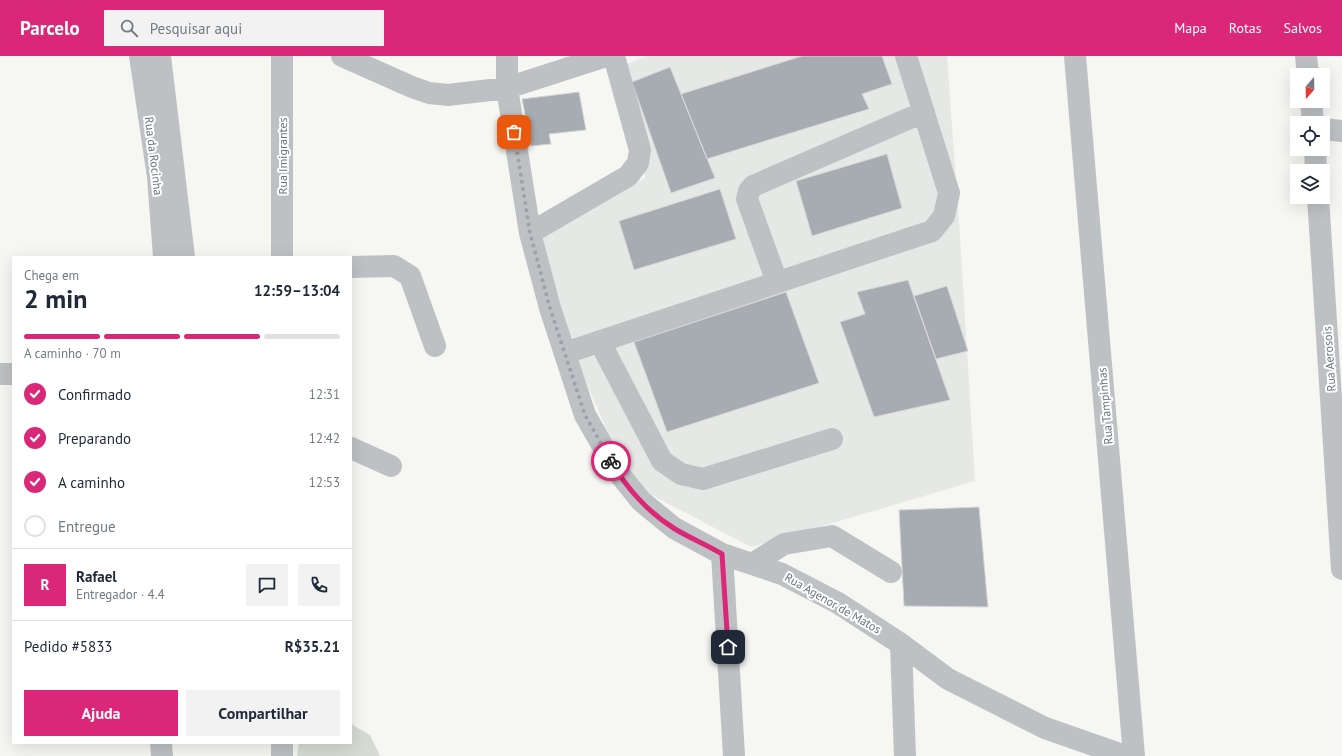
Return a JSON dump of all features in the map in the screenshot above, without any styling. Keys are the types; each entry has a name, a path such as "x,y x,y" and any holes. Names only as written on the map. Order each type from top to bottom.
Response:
{"street":[{"name":"Rua da Rocinha","path":"140,56 158,178 164,256"},
{"path":"160,56 184,256"},
{"name":"Rua Imigrantes","path":"282,56 282,256"},
{"path":"342,56 429,93 448,95 507,88 606,56"},
{"name":"Rua Agenor de Matos","path":"507,56 507,88 530,233 550,308 585,415 622,477 641,501 674,528 722,554 782,574 838,603 901,644 948,679 1045,728 1125,756"},
{"path":"530,233 628,176 638,163 640,150 614,56"},
{"path":"565,353 932,231 944,216 949,193 906,56"},
{"name":"Rua Tampinhas","path":"1076,56 1134,756"},
{"path":"1306,56 1307,68"},
{"path":"776,282 747,199 749,191 753,186 924,112"},
{"path":"1330,130 1342,131"},
{"name":"Rua Aerosois","path":"1318,204 1342,569"},
{"path":"352,267 394,266 410,276 435,346"},
{"path":"600,342 662,461 682,474 703,479 832,439"},
{"path":"0,374 12,374"},
{"path":"352,448 391,466"},
{"path":"752,564 784,544 832,536 891,572"},
{"path":"722,554 734,756"},
{"path":"901,644 905,756"},
{"path":"161,744 162,756"},
{"path":"282,744 282,756"}],"shaded area":[{"path":"647,56 947,56 975,481 751,547 642,490 608,433 577,361 541,239 645,178 625,65"},
{"path":"352,725 370,735 380,756 297,756 299,744 352,744"}],"building":[{"path":"802,56 882,56 892,84 862,94 869,109 707,159 681,94"},
{"path":"670,67 715,178 671,193 632,82"},
{"path":"579,92 586,130 549,134 551,144 531,146 522,99"},
{"path":"887,154 902,208 812,236 796,181"},
{"path":"720,189 736,239 634,270 619,221"},
{"path":"908,280 950,400 874,417 840,322 865,314 857,292"},
{"path":"947,286 968,351 936,359 914,296"},
{"path":"786,292 819,383 667,432 634,342"},
{"path":"979,507 988,607 904,606 899,510"}],"way so far":[{"path":"514,132 530,233 550,308 585,415 611,461"}],"route":[{"path":"611,461 641,501 674,528 722,554 728,647"}]}
